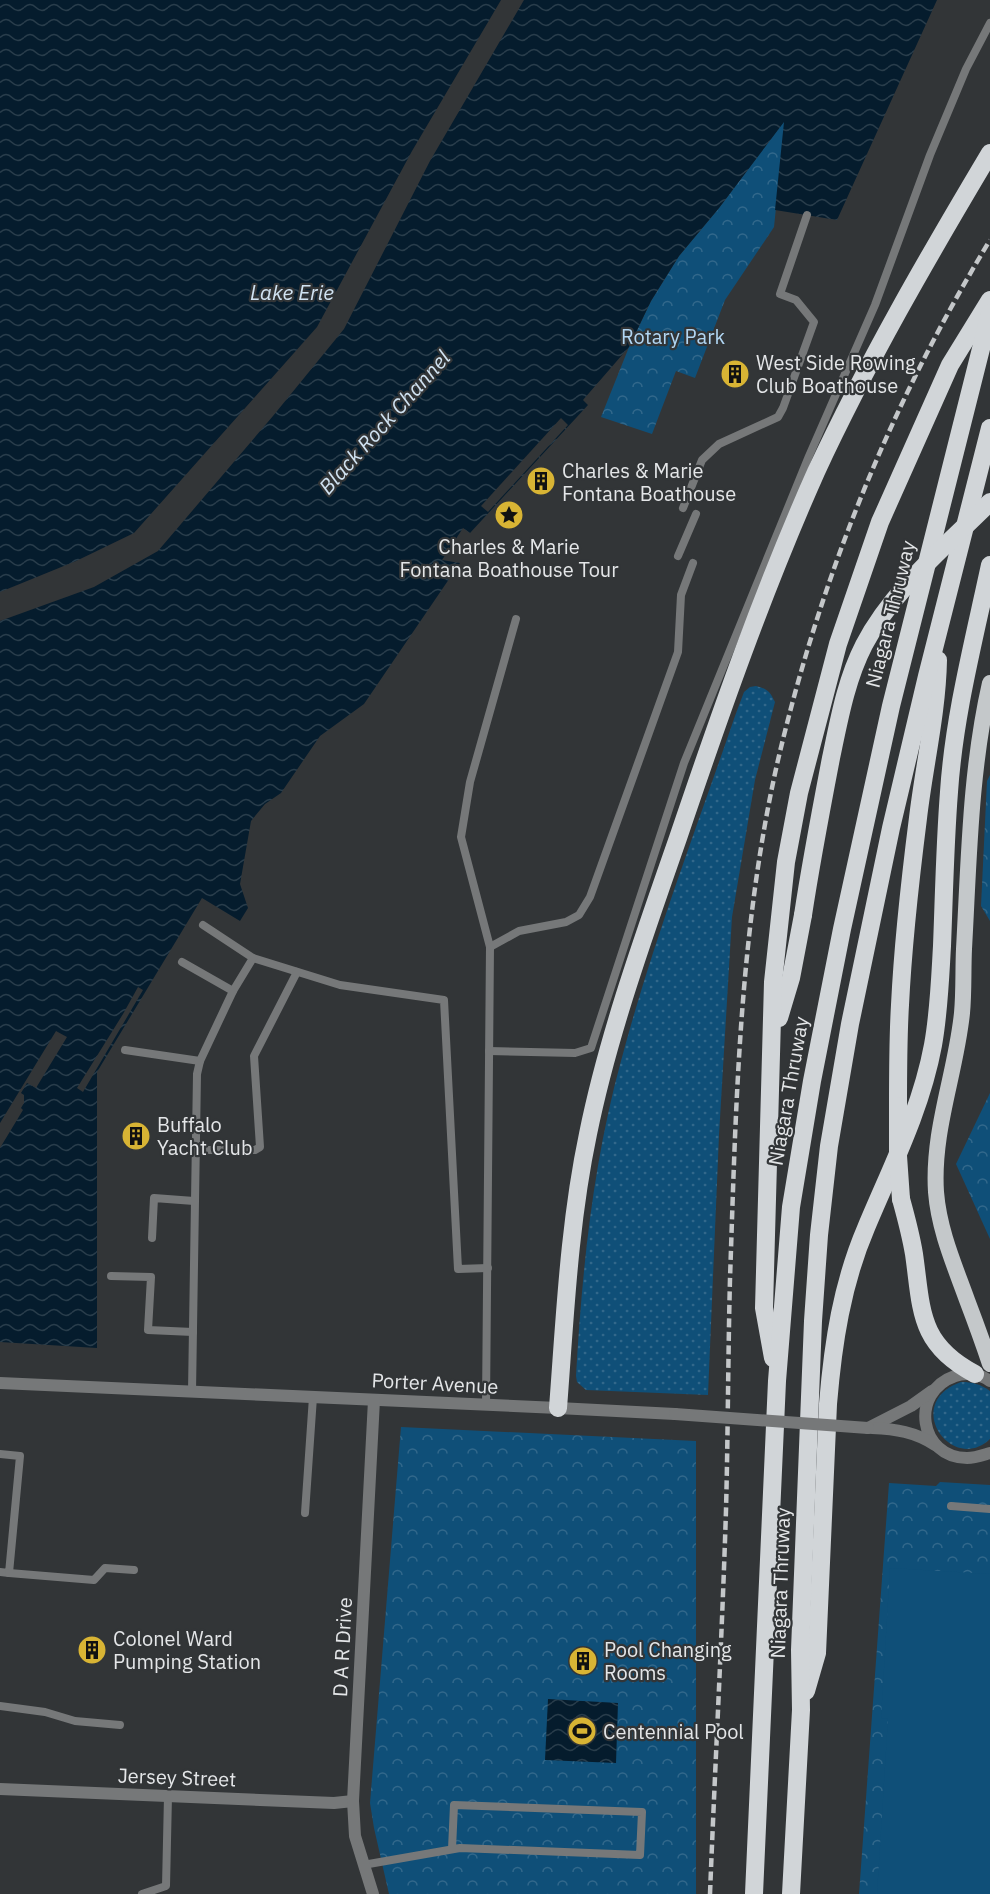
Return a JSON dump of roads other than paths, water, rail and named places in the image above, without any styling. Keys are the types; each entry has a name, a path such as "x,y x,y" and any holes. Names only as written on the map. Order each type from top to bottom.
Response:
{"highway":[{"path":"558,1408 575,1208 587,1136 598,1090 649,924 718,722 764,593 817,470 884,334 990,153"},
{"path":"777,1381 764,1308 772,982 786,861 812,740 838,644 880,522 950,365 990,300"},
{"name":"Niagara Thruway","path":"754,1894 777,1381 791,1207 837,950 906,642 990,313"},
{"name":"Niagara Thruway","path":"791,1894 801,1710 800,1650 813,1321 819,1235 830,1146 850,1023 891,828 990,428"},
{"path":"772,1038 791,978 817,831 845,694 864,645 895,599 990,502"},
{"path":"801,1710 817,1653 828,1404 831,1365 839,1315 853,1263 866,1228 913,1117 933,1046 939,1008 949,790 961,705 990,565"},
{"path":"980,617 990,582"},
{"path":"939,630 938,694 919,806 899,1007 898,1156 901,1199 914,1251 921,1307 926,1326 933,1340 948,1358 982,1378"},
{"path":"990,684 975,768 962,1012 953,1067 942,1110 936,1159 936,1192 940,1222 950,1255 990,1364"}],"street":[{"path":"868,1428 911,1406 946,1379 960,1374 982,1378"},
{"name":"Porter Avenue","path":"0,1383 675,1414 891,1429 917,1434 952,1456 967,1458 987,1453"},
{"path":"935,1388 928,1400 925,1419 931,1438 939,1448"},
{"name":"D A R Drive","path":"373,1894 355,1836 353,1801 374,1400"},
{"name":"Jersey Street","path":"0,1790 334,1803 353,1801"}],"lane":[{"path":"489,1051 575,1053 591,1048 684,763 809,456 875,305 930,155 966,69 990,23"},
{"path":"682,508 702,460 719,444 778,417 783,408 814,322 796,300 780,294 807,215"},
{"path":"678,556 696,514"},
{"path":"490,947 519,931 566,922 579,915 590,897 678,652 681,595 693,563"},
{"path":"486,1405 490,947 461,837 470,782 516,619"},
{"path":"203,925 254,958 297,972 340,985 444,1000 458,1269 488,1268"},
{"path":"192,1392 197,1074 200,1061 233,991 254,958"},
{"path":"182,962 233,991"},
{"path":"195,1150 255,1150 260,1147 254,1056 297,972"},
{"path":"125,1050 200,1061"},
{"path":"152,1238 154,1198 194,1201"},
{"path":"111,1276 151,1277 148,1330 193,1332"},
{"path":"305,1513 313,1397"},
{"path":"0,1454 20,1456 4,1572 94,1580 105,1568 134,1570"},
{"path":"951,1506 990,1509"},
{"path":"0,1706 45,1712 75,1721 120,1725"},
{"path":"142,1894 166,1886 168,1796"},
{"path":"363,1865 452,1850 460,1848 640,1855 642,1812 454,1805 452,1850"}],"water":[{"name":"Lake Erie","path":"0,0 937,0 837,220 775,210 784,122 719,208 679,256 651,301 629,347 583,400 588,405 470,533 463,528 442,560 460,563 364,704 320,736 281,793 265,804 251,821 240,884 248,908 240,921 202,898 97,1072 97,1348 0,1342"},
{"name":"Centennial Pool","path":"548,1699 618,1703 616,1763 545,1760"}],"railway":[{"path":"710,1894 727,1481 730,1279 738,1083 747,953 765,824 778,760 816,623 863,491 921,364 990,240"}],"place":[{"name":"West Side Rowing Club Boathouse","path":"735,374"},
{"name":"Charles & Marie Fontana Boathouse","path":"541,481"},
{"name":"Charles & Marie Fontana Boathouse Tour","path":"509,515"},
{"name":"Buffalo Yacht Club","path":"136,1136"},
{"name":"Colonel Ward Pumping Station","path":"92,1650"},
{"name":"Pool Changing Rooms","path":"583,1661"},
{"name":"Centennial Pool","path":"582,1731"}],"park label":[{"name":"Rotary Park","path":"673,336"}],"water label":[{"name":"Black Rock Channel","path":"384,422"}]}
